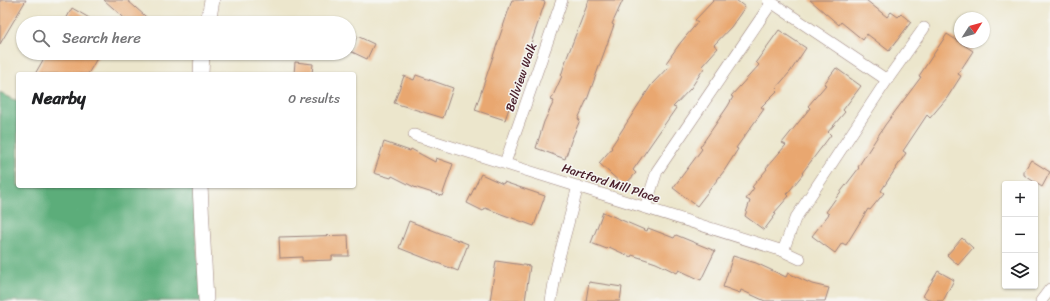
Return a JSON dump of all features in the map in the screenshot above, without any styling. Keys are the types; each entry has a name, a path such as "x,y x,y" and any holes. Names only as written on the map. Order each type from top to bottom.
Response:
{"main road":[{"path":"209,16 212,0"},
{"path":"201,72 202,60"},
{"path":"200,188 206,301"}],"street":[{"name":"Bellview Walk","path":"505,163 562,0"},
{"path":"645,208 658,171 770,1 886,80"},
{"path":"783,251 795,219 886,80 924,28"},
{"name":"Hartford Mill Place","path":"414,135 783,251 800,259"},
{"path":"551,301 557,265 578,186"},
{"path":"1041,301 1050,289"}],"green space":[{"path":"0,93 16,100 16,188 195,188 195,229 202,301 0,301"}],"building":[{"path":"0,0 26,0 16,16 0,44"},
{"path":"104,0 127,0 145,16 122,16"},
{"path":"512,0 539,0 545,2 505,120 475,110"},
{"path":"589,0 623,0 612,24 614,25 588,97 578,119 580,120 565,159 536,148 544,122 554,101 551,100 562,76 566,60"},
{"path":"714,0 736,0 745,7 731,27 714,45 718,48 702,66 704,68 691,88 673,107 676,108 633,170 636,173 624,186 599,163 612,148 611,147 652,84 670,65 666,63 698,22 695,20"},
{"path":"810,0 866,0 887,17 891,12 898,17 901,14 911,22 889,51 867,34 863,40 841,22 839,25"},
{"path":"72,8 86,16 68,16"},
{"path":"779,30 806,48 790,72 776,88 778,90 761,107 764,109 736,148 738,149 724,171 697,206 673,188 702,149 700,147 728,106 733,97 731,96 759,65 756,62"},
{"path":"947,34 954,39 954,48 968,48 973,51 958,74 961,76 947,98 930,118 927,115 903,151 906,153 881,191 884,193 870,210 868,209 846,245 842,243 835,253 812,236 829,214 826,212 859,168 858,167 885,125 921,77 919,76"},
{"path":"357,36 374,44 367,59 356,54"},
{"path":"43,60 96,60 89,72 36,72"},
{"path":"295,62 313,64 312,72 294,72"},
{"path":"836,68 861,86 843,110 845,112 828,132 831,135 787,194 789,196 774,213 776,214 764,230 745,216 750,201 746,199 754,188 752,187 767,169 766,168 786,145 782,143 810,108 808,106 826,85 824,84"},
{"path":"416,75 453,88 443,118 394,103 404,76 414,80"},
{"path":"384,142 410,151 411,149 435,162 436,158 453,164 442,196 414,187 392,176 391,178 374,173"},
{"path":"1031,160 1050,172 1042,187 1038,184 1038,181 1033,181 1024,175 1024,171"},
{"path":"481,174 503,184 504,182 545,196 534,226 485,208 483,211 467,203"},
{"path":"603,212 647,231 648,228 674,238 676,235 715,251 701,280 679,270 677,273 656,263 632,255 631,257 609,247 607,249 591,243"},
{"path":"409,221 468,244 458,271 399,248"},
{"path":"348,235 349,256 332,256 332,260 302,261 302,257 280,258 279,237"},
{"path":"962,238 973,248 958,265 947,255"},
{"path":"733,256 756,263 786,277 788,273 812,284 829,288 825,301 765,301 741,290 740,293 723,287"},
{"path":"496,261 530,266 525,301 490,301"},
{"path":"938,271 954,280 943,301 932,301 923,296"},
{"path":"589,282 622,287 620,301 586,301"}]}
